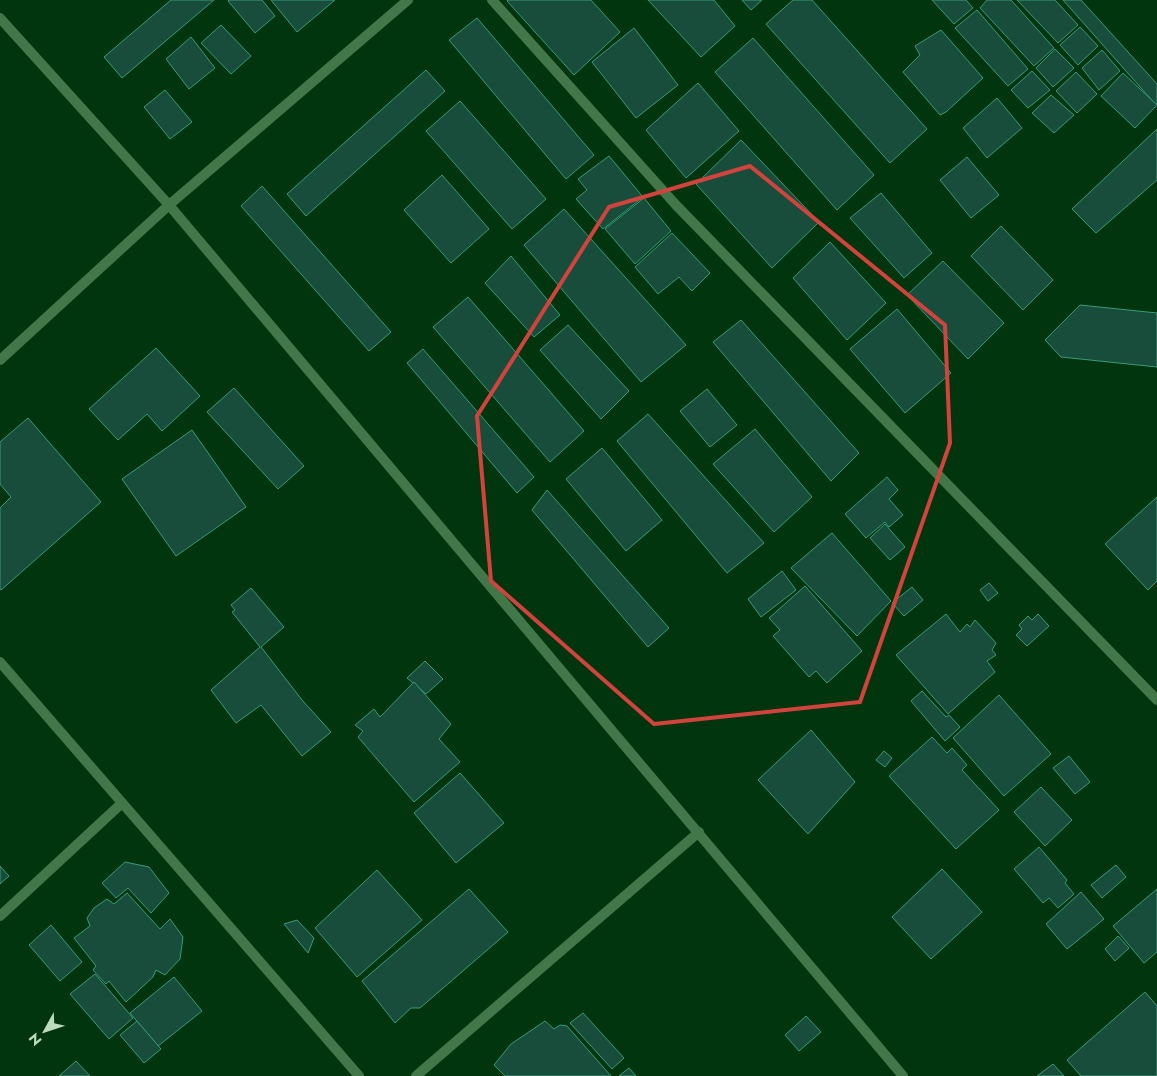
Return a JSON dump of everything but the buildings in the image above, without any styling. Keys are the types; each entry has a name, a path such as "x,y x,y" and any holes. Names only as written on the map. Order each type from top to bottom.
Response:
{"street":[{"path":"0,360 169,205 408,0"},
{"path":"492,0 676,205 1157,700"},
{"path":"0,18 169,205 903,1076"},
{"path":"0,662 359,1076"},
{"path":"0,916 122,803"},
{"path":"416,1076 699,832"}],"highlighted area":[{"path":"750,166 945,325 950,443 860,702 654,724 491,581 477,416 609,207"}]}
